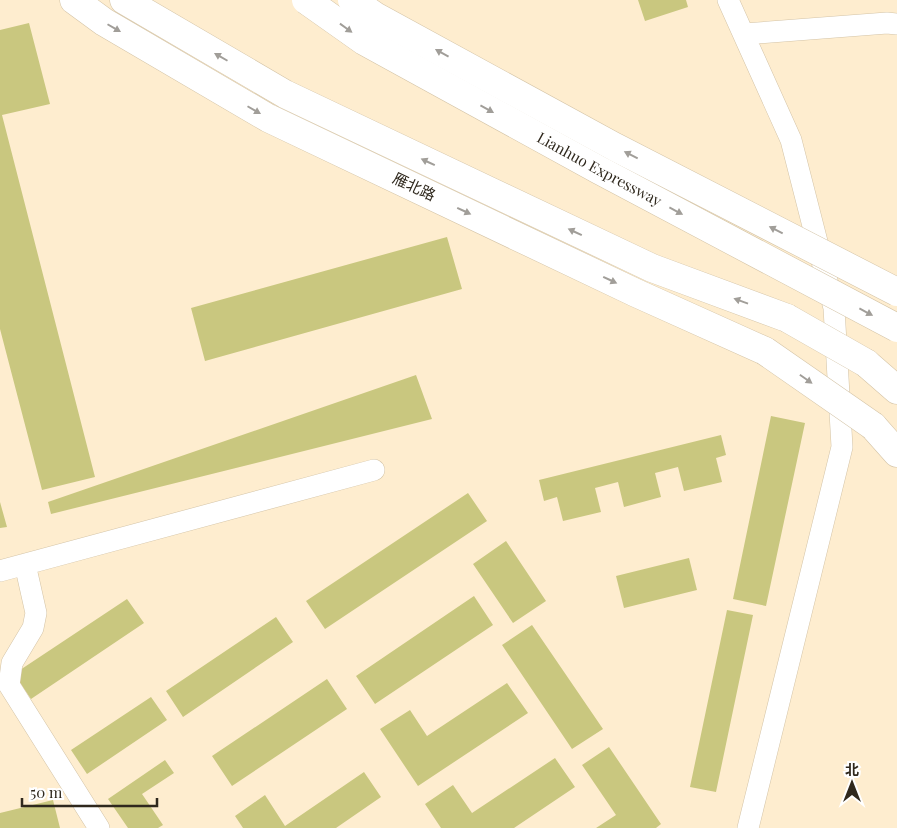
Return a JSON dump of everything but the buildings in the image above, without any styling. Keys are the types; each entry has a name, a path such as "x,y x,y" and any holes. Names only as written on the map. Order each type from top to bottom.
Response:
{"highway":[{"name":"雁北路","path":"74,0 104,22 268,118 636,293 766,351 873,426"},
{"name":"雁北路","path":"124,0 285,94 652,268 787,318 866,364"},
{"name":"Lianhuo Expressway","path":"306,0 372,46 599,170 897,328"},
{"name":"Lianhuo Expressway","path":"352,0 375,16 598,138 897,292"},
{"path":"866,364 897,382"},
{"path":"866,364 897,390"},
{"path":"873,426 897,441"},
{"path":"873,426 897,452"}],"street":[{"path":"728,0 791,140 834,308 842,447 748,828"},
{"path":"744,34 887,23 897,24"},
{"path":"0,571 374,470"},
{"path":"25,564 36,613 33,628 12,663 9,685 99,828"}]}
